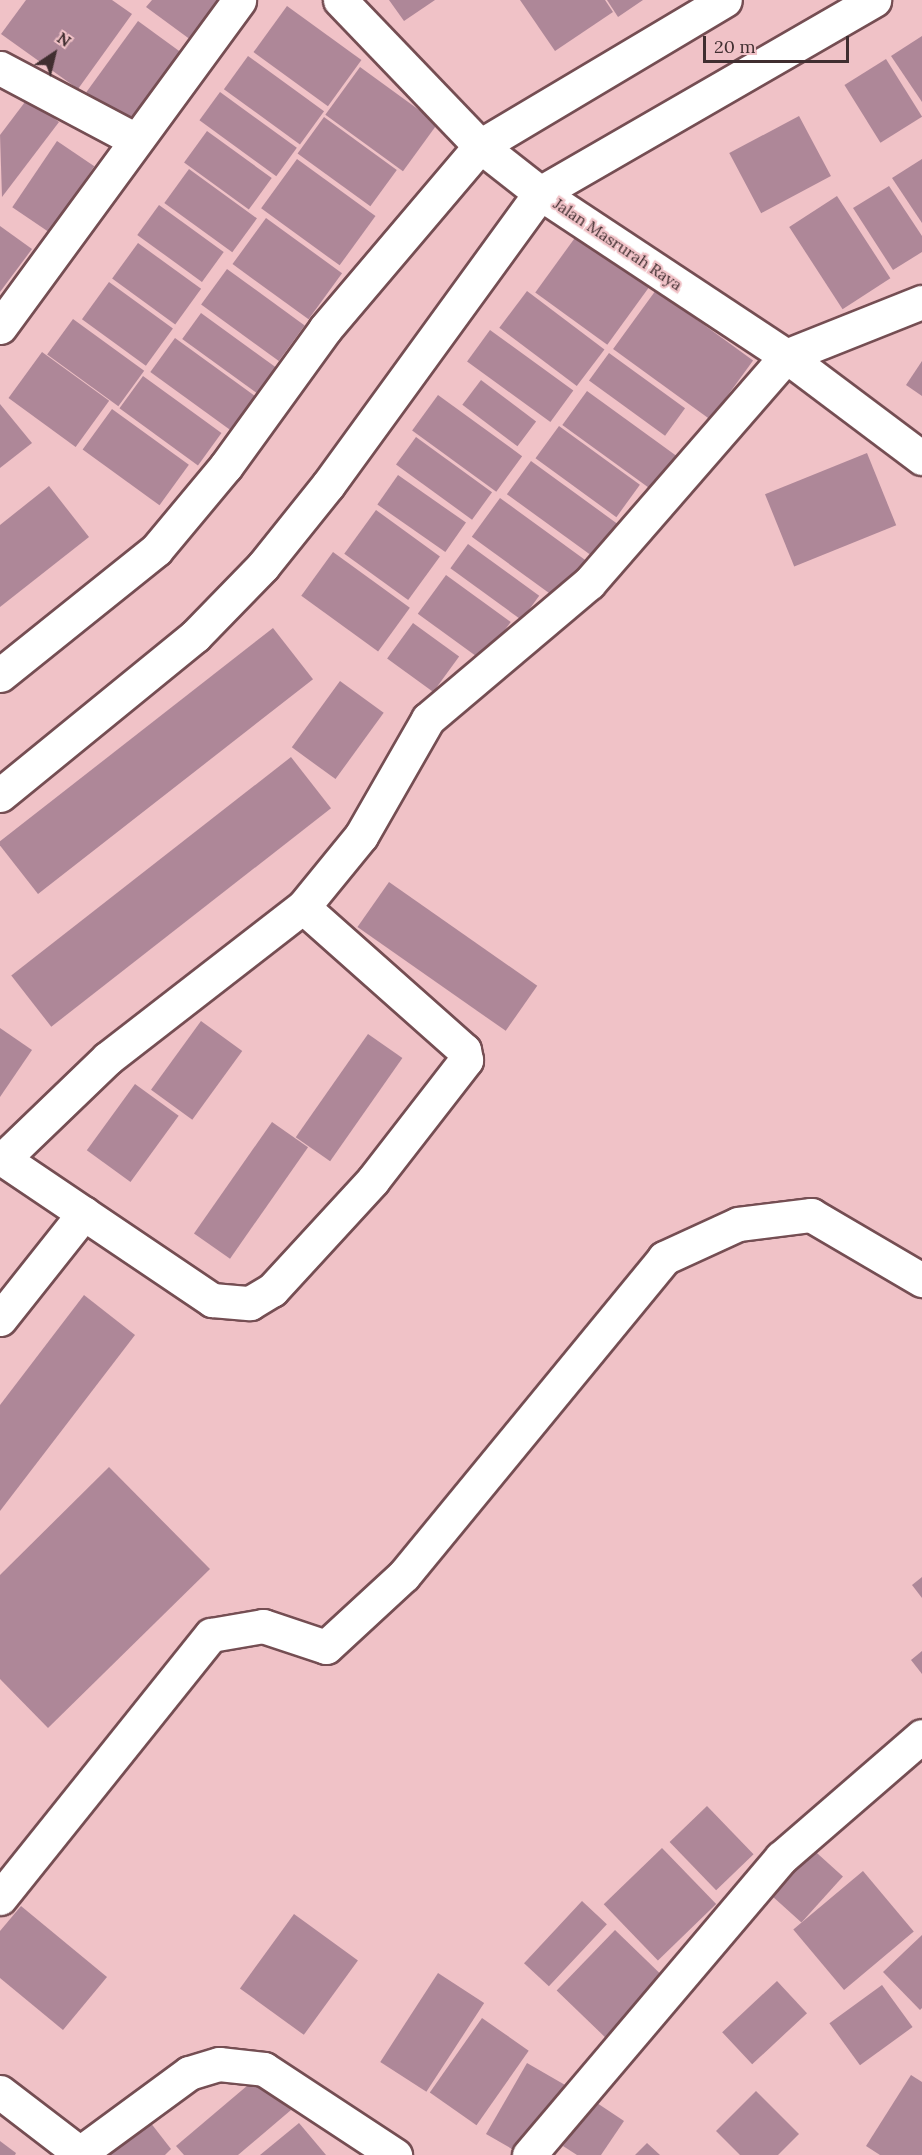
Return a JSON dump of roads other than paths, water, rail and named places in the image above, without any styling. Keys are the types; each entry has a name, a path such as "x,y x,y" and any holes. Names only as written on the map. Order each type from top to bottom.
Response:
{"street":[{"path":"0,327 239,0"},
{"name":"Jalan Masrurah Raya","path":"340,0 480,146 540,193 786,356 922,458"},
{"path":"0,675 156,550 226,466 325,329 480,146 725,0"},
{"path":"0,795 195,636 263,566 328,485 540,193 874,0"},
{"path":"0,68 136,140"},
{"path":"303,907 464,1050 463,1068 373,1180 272,1290 250,1303 212,1300 1,1158 108,1058 303,907 362,836 428,719 589,582 786,356 922,302"},
{"path":"0,1319 84,1213"},
{"path":"0,1898 211,1635 263,1626 326,1647 404,1575 664,1258 738,1224 811,1215 922,1280"},
{"path":"529,2155 781,1858 922,1736"},
{"path":"0,2092 81,2154 189,2073 219,2064 264,2069 395,2155"}]}
